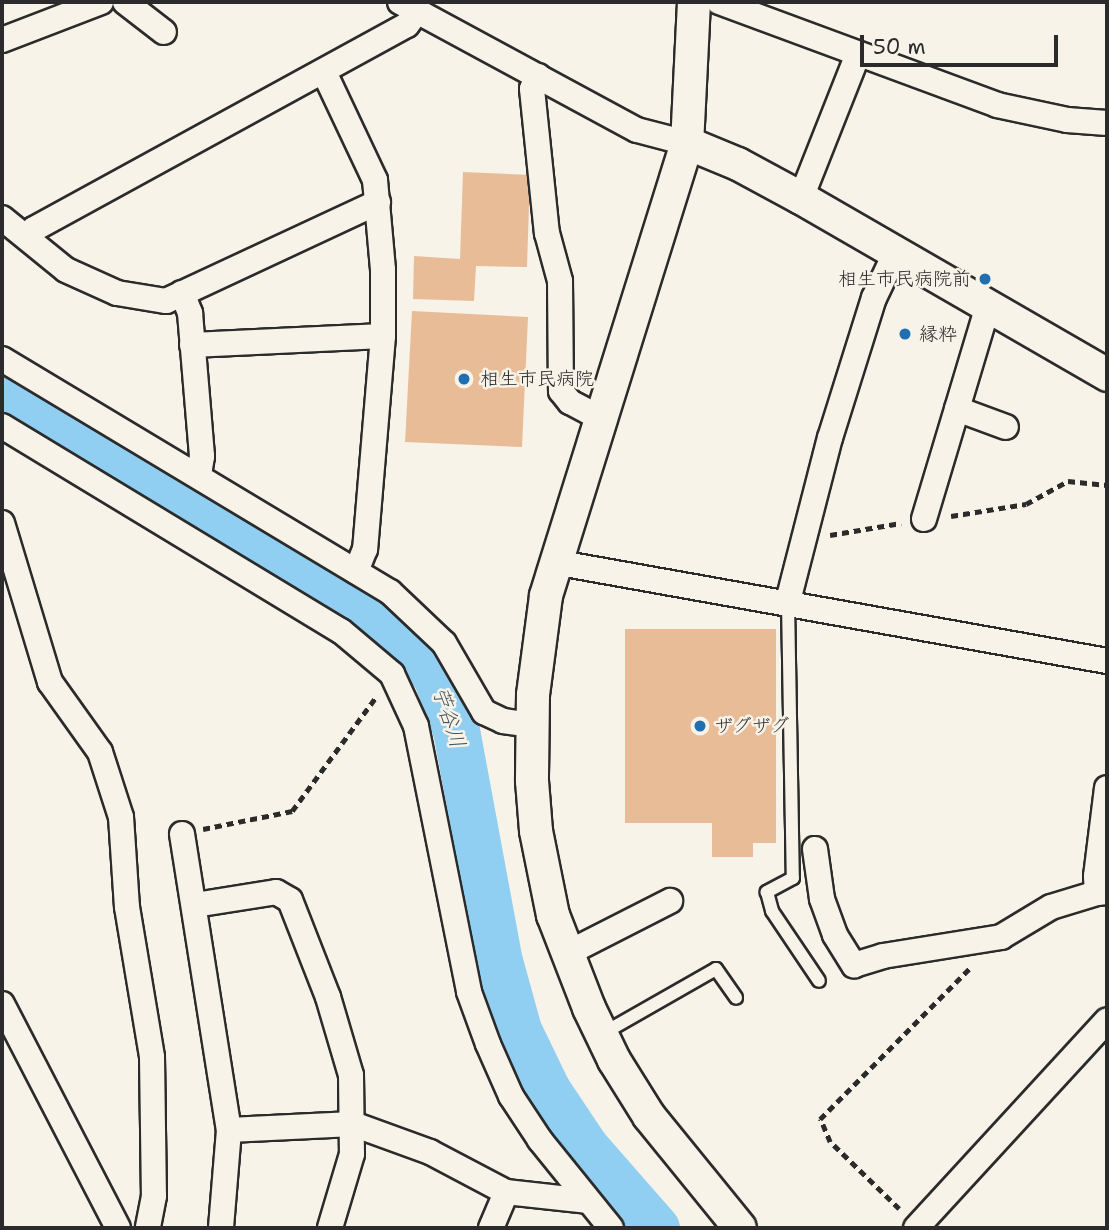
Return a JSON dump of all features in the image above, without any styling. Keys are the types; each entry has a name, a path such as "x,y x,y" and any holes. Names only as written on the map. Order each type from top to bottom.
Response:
{"street":[{"path":"2,40 101,2"},
{"path":"125,2 164,32"},
{"path":"694,2 687,143 554,562 540,629 531,725 536,831 566,954 602,1035 649,1116 740,1228"},
{"path":"719,2 996,105 1067,120 1107,122"},
{"path":"29,238 34,229 407,25 409,6 637,130 687,143 738,164 896,251 1107,375"},
{"path":"801,198 858,54"},
{"path":"324,72 375,180 378,202 383,337 365,549 356,571"},
{"path":"538,76 532,89 547,233 561,281 561,391 569,402 600,418"},
{"path":"2,218 66,271 117,293 166,301 378,202"},
{"path":"788,601 804,544 802,537 874,298 896,251"},
{"path":"182,293 190,313 202,456 199,476"},
{"path":"924,519 988,305"},
{"path":"192,345 383,337"},
{"path":"2,359 131,441 199,476 356,571 419,615 444,643 484,712 503,721 531,725"},
{"path":"957,410 1006,427"},
{"path":"2,426 341,631 393,674 416,726 469,992 488,1044 512,1096 587,1201 611,1228"},
{"path":"2,523 50,682 100,752 121,817 127,907 152,1057 154,1196 148,1228"},
{"path":"554,562 788,601 1107,661"},
{"path":"815,849 822,899 835,935 854,965 883,956 1000,937 1051,907 1102,893 1098,841 1107,788"},
{"path":"182,834 229,1130 221,1228"},
{"path":"195,905 276,892 290,900 328,997 347,1062 353,1124 352,1154 330,1228"},
{"path":"566,954 670,901"},
{"path":"2,1004 118,1228"},
{"path":"917,1228 1107,1020"},
{"path":"229,1130 353,1124 430,1152 506,1192 587,1201"},
{"path":"491,1228 506,1192"}],"lane":[{"path":"788,601 793,877 767,892 772,911 819,981"},
{"path":"602,1035 716,969 736,998"}],"path":[{"path":"802,537 856,533 924,519 1026,505 1068,481 1107,485"},
{"path":"182,834 241,818 292,811 393,674"},
{"path":"917,1228 830,1142 820,1119 1000,937"}],"building":[{"path":"463,172 530,175 527,267 476,266 474,301 413,299 414,256 460,259"},
{"path":"412,311 528,317 522,447 405,442"},
{"name":"ザグザグ","path":"625,629 776,629 776,843 753,843 753,857 712,857 712,823 625,823"}],"waterway":[{"name":"苧谷川","path":"2,394 363,612 406,640 436,676 456,730 499,961 518,1030 547,1090 585,1147 656,1228"}],"place":[{"name":"相生市民病院前","path":"985,279"},
{"name":"縁粋","path":"905,334"},
{"name":"相生市民病院","path":"464,379"},
{"name":"ザグザグ","path":"700,726"}]}
